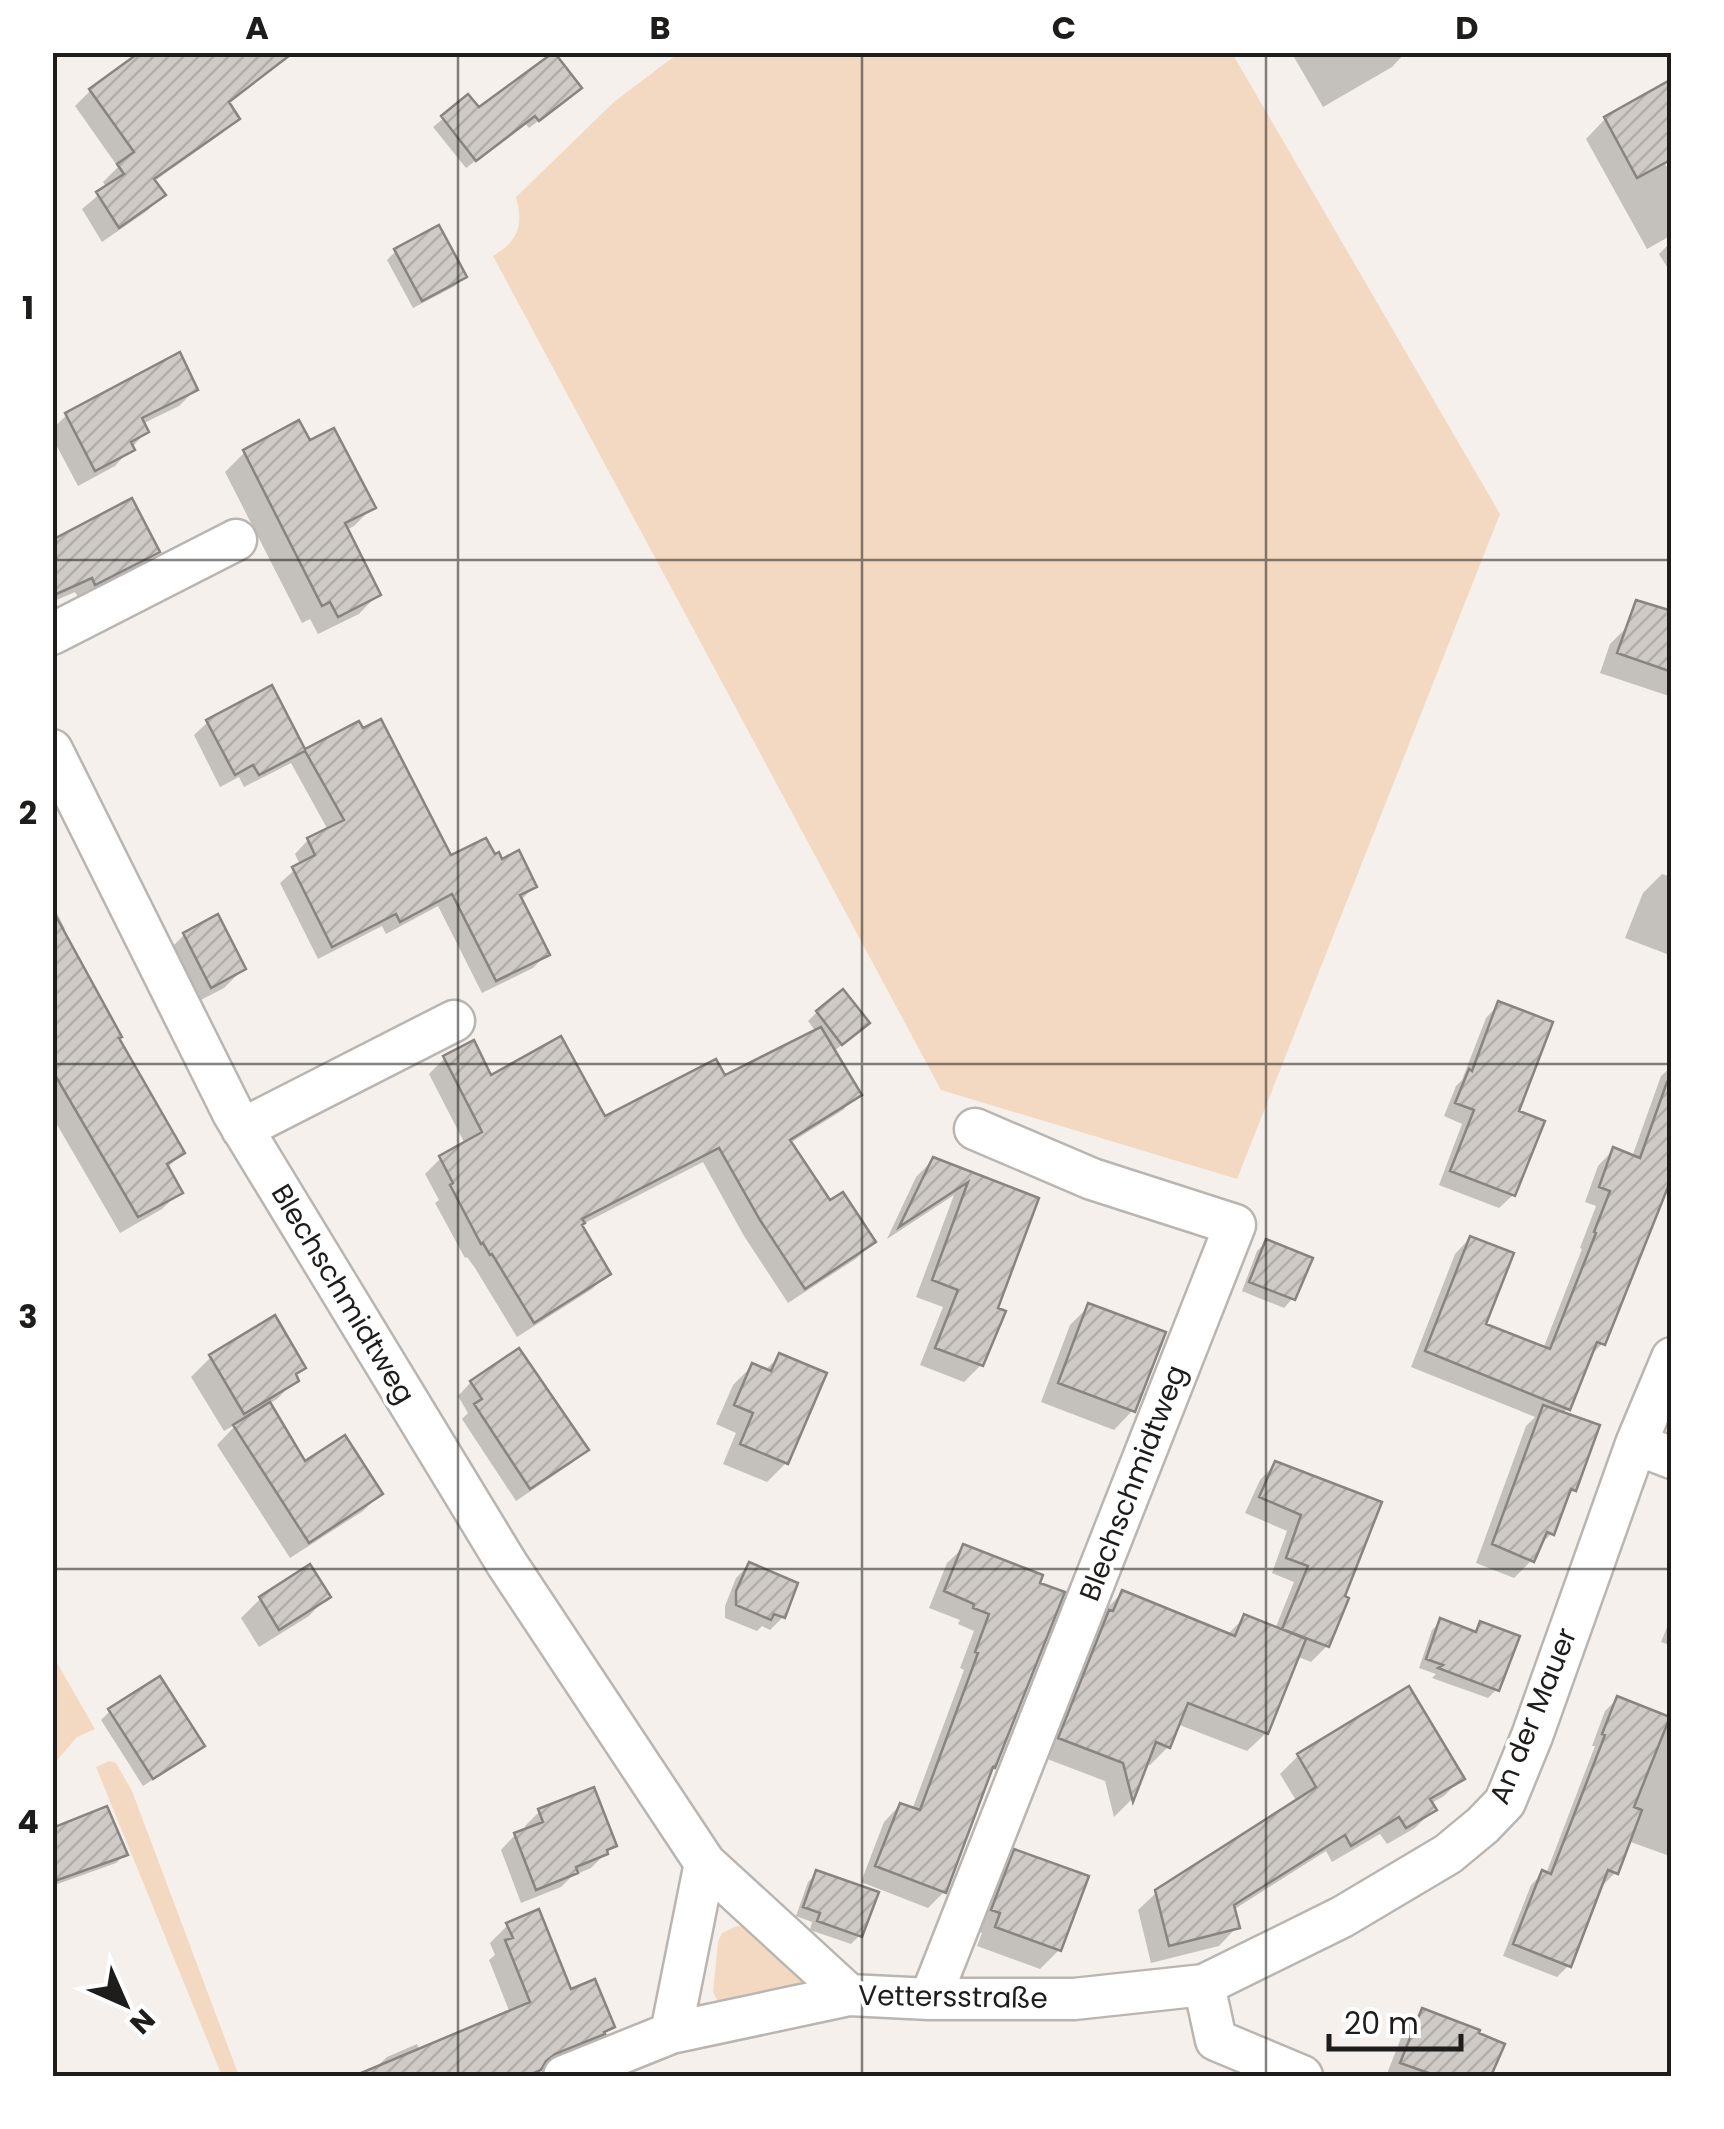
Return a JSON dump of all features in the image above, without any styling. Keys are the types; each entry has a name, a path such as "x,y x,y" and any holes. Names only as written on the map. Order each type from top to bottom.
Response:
{"street":[{"path":"52,634 236,540"},
{"name":"Blechschmidtweg","path":"52,750 242,1128 507,1564 705,1863 849,1995"},
{"path":"242,1128 454,1021"},
{"name":"Blechschmidtweg","path":"930,1999 1234,1225 1092,1179 975,1129"},
{"name":"An der Mauer","path":"1204,1985 1342,1917 1448,1854 1505,1802 1654,1450 1672,1358"},
{"path":"671,2033 705,1863"},
{"path":"1204,1985 1216,2040 1302,2076"},
{"name":"Vettersstraße","path":"564,2076 671,2033 849,1995 1074,1999 1204,1985"}],"shaded area":[{"path":"680,52 1232,53 1500,514 1237,1179 941,1090 493,256 517,232 516,197 614,102"},
{"path":"53,1656 95,1729 77,1737 53,1765"},
{"path":"109,1761 116,1763 132,1791 239,2076 222,2076 96,1767"},
{"path":"737,1926 752,1927 802,1972 795,1993 728,2009 718,2002 713,1992 718,1942 722,1933"}],"building":[{"path":"140,52 294,52 229,102 240,119 154,179 166,195 119,228 96,192 124,174 117,164 134,152 89,89"},
{"path":"554,52 582,88 539,121 535,116 476,161 441,116 468,94 479,107"},
{"path":"1672,79 1672,159 1637,178 1604,117"},
{"path":"439,225 467,277 422,301 394,249"},
{"path":"180,352 198,390 142,418 149,432 131,442 135,450 95,471 65,413"},
{"path":"299,420 310,440 334,428 376,508 345,523 381,595 338,617 330,602 322,606 243,450"},
{"path":"132,498 160,552 95,585 92,578 52,596 52,540"},
{"path":"1636,600 1672,611 1672,672 1617,653"},
{"path":"272,685 305,749 359,721 363,728 381,719 451,855 486,838 502,859 519,850 537,887 520,895 550,955 496,981 452,894 400,922 396,914 332,947 292,867 315,855 307,838 344,820 305,751 259,775 253,765 235,775 206,720"},
{"path":"52,909 185,1153 167,1164 183,1193 138,1217 52,1070"},
{"path":"218,914 246,969 211,988 183,933"},
{"path":"843,989 870,1023 842,1045 816,1011"},
{"path":"1498,1001 1553,1022 1519,1111 1545,1121 1515,1196 1450,1171 1474,1110 1455,1103 1469,1069 1472,1071"},
{"path":"821,1027 862,1095 790,1140 830,1200 843,1192 876,1242 805,1289 719,1148 582,1219 611,1274 534,1323 492,1254 481,1244 439,1156 482,1132 443,1056 474,1040 491,1075 561,1036 605,1116 716,1059 725,1075"},
{"path":"1667,1082 1672,1083 1672,1177 1605,1345 1597,1342 1570,1410 1425,1351 1470,1236 1514,1253 1486,1324 1550,1349 1610,1191 1599,1187 1613,1147 1640,1158"},
{"path":"933,1157 1039,1198 998,1308 1006,1311 983,1366 935,1348 958,1290 932,1280 968,1182 899,1227"},
{"path":"1266,1239 1313,1258 1295,1300 1249,1282"},
{"path":"1088,1303 1166,1332 1135,1412 1058,1383"},
{"path":"275,1315 306,1368 296,1374 299,1381 244,1414 209,1355"},
{"path":"519,1348 589,1450 530,1489 474,1404 482,1399 470,1381"},
{"path":"779,1353 827,1373 788,1464 740,1444 753,1413 734,1405 752,1363 771,1371"},
{"path":"270,1402 305,1461 345,1435 383,1494 309,1543 233,1425"},
{"path":"1543,1405 1600,1425 1576,1491 1571,1489 1554,1535 1547,1532 1534,1562 1492,1544"},
{"path":"1275,1461 1382,1502 1329,1647 1282,1629 1308,1566 1286,1558 1301,1515 1259,1497"},
{"path":"963,1544 1043,1575 1040,1583 1065,1592 946,1893 875,1866 900,1803 920,1810 989,1614 944,1591"},
{"path":"749,1562 798,1583 785,1618 774,1614 771,1620 736,1605 736,1591"},
{"path":"310,1564 331,1597 279,1630 259,1597"},
{"path":"1122,1590 1235,1636 1244,1614 1306,1639 1268,1734 1188,1703 1170,1748 1156,1742 1133,1802 1123,1763 1058,1738 1109,1610 1113,1611"},
{"path":"1440,1618 1476,1632 1480,1621 1520,1636 1499,1691 1438,1668 1443,1665 1426,1659"},
{"path":"160,1676 205,1746 153,1779 108,1709"},
{"path":"1409,1686 1465,1779 1430,1799 1437,1810 1406,1828 1399,1817 1351,1846 1345,1835 1234,1905 1240,1928 1169,1946 1155,1890 1316,1787 1297,1754"},
{"path":"1617,1696 1670,1717 1634,1807 1642,1810 1618,1874 1608,1870 1571,1967 1513,1944 1542,1870 1551,1874"},
{"path":"594,1787 617,1846 607,1850 608,1854 576,1867 578,1873 536,1890 514,1833 543,1822 538,1809"},
{"path":"107,1806 128,1855 52,1882 52,1828"},
{"path":"1014,1849 1089,1876 1061,1951 995,1927 1000,1913 991,1910"},
{"path":"816,1870 879,1892 862,1937 817,1921 820,1913 803,1907"},
{"path":"539,1909 571,1989 595,1979 615,2027 555,2054 541,2070 527,2076 354,2076 530,2002 505,1940 513,1938 506,1923"},
{"path":"1422,2008 1505,2044 1491,2076 1437,2076 1400,2063"}]}
